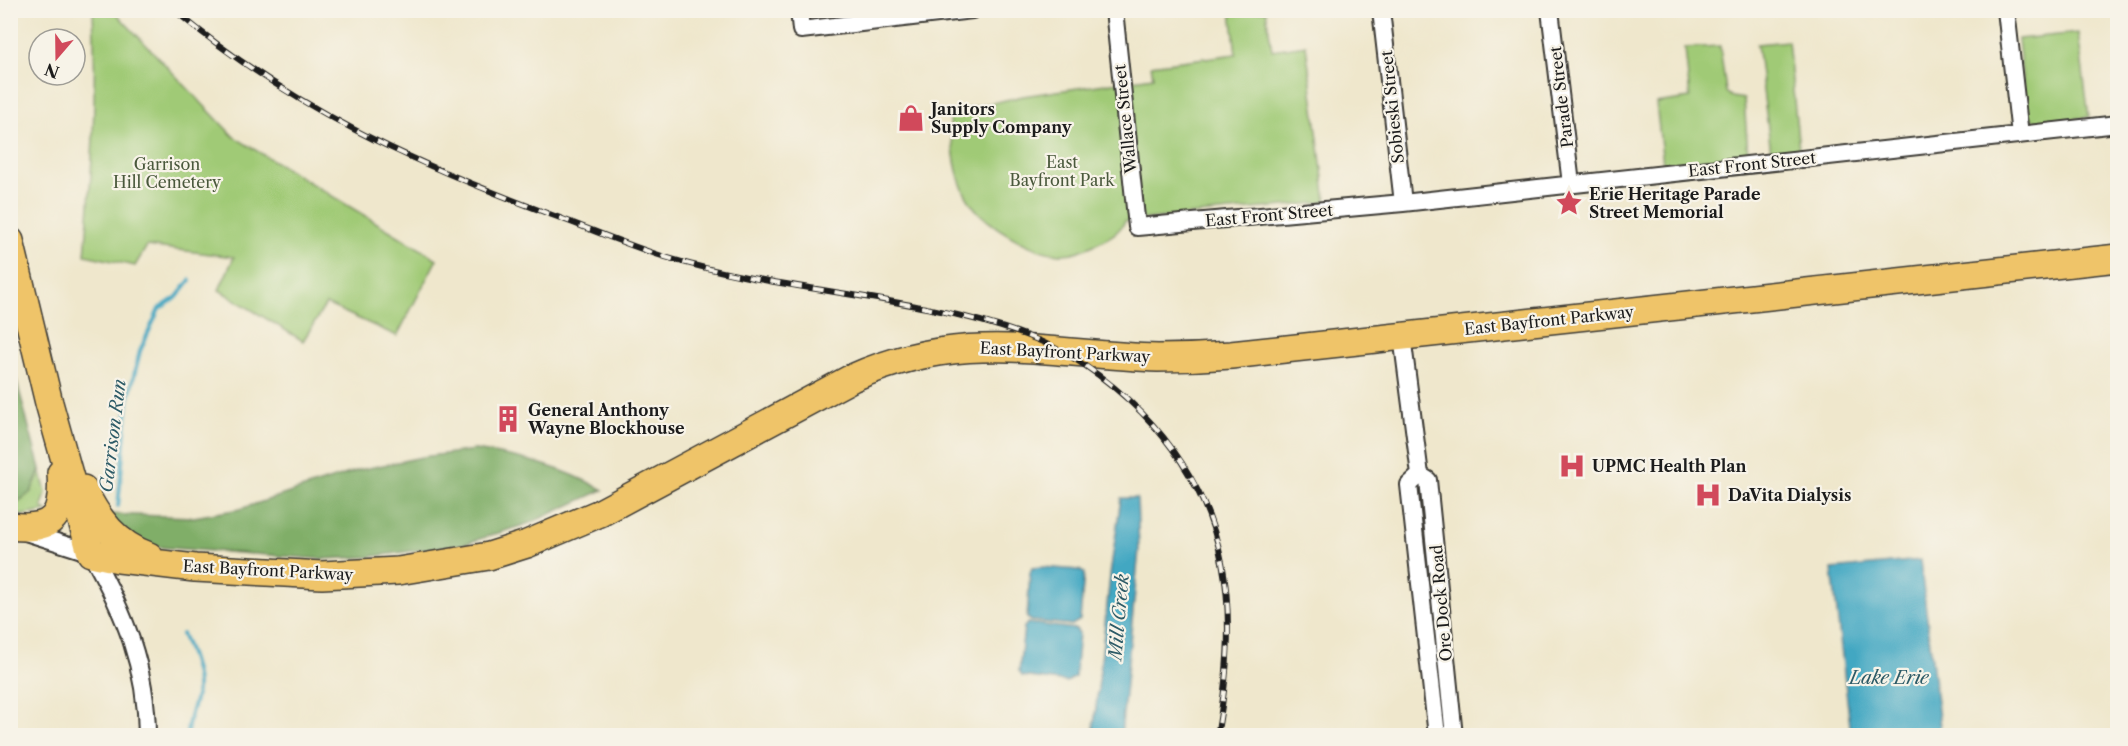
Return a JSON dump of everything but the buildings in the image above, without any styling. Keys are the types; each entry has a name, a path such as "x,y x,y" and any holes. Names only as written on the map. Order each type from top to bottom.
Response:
{"highway":[{"path":"10,241 58,436 92,553"},
{"name":"East Bayfront Parkway","path":"92,553 175,566 322,575 359,574 444,565 489,556 536,541 600,513 852,378 880,366 935,351 1017,346 1156,358 1193,357 2118,258"},
{"path":"10,527 38,528 51,521 59,511 62,487 58,436"},
{"path":"58,436 87,496 113,535 139,552 175,566"}],"street":[{"path":"799,10 801,30 972,10"},
{"name":"Wallace Street","path":"1114,10 1137,227"},
{"name":"Sobieski Street","path":"1382,10 1403,203"},
{"name":"Parade Street","path":"1550,10 1571,184"},
{"path":"2006,10 2020,135"},
{"name":"East Front Street","path":"1137,227 1403,203 2118,124"},
{"name":"Ore Dock Road","path":"1402,336 1420,475"},
{"name":"Ore Dock Road","path":"1420,475 1409,484 1437,735"},
{"name":"Ore Dock Road","path":"1420,475 1428,480 1454,735"},
{"path":"10,527 92,553 111,589 138,659 146,697 147,735"}],"green space":[{"name":"Garrison Hill Cemetery","path":"113,10 234,137 437,259 397,336 326,304 303,341 219,290 234,257 147,246 135,266 85,255 93,133 93,11"},
{"name":"East Bayfront Park","path":"1231,11 1266,11 1272,50 1306,45 1326,202 1125,221 1106,239 1069,254 1048,252 1011,237 972,205 957,173 949,113 1023,96 1153,77 1151,65 1236,54"},
{"path":"2078,33 2089,117 2037,123 2026,113 2018,39"},
{"path":"1788,41 1799,149 1771,152 1757,44"},
{"path":"1720,46 1726,92 1732,97 1744,99 1748,155 1663,164 1656,103 1690,98 1685,48"},
{"path":"15,375 40,469 31,492 11,507 10,379"},
{"path":"475,450 509,456 557,469 603,490 530,523 464,544 368,557 322,559 144,546 105,514 194,517 240,509 359,470 422,457"},
{"path":"40,469 46,493 42,507 47,511 11,517 11,507 30,491"}],"water":[{"name":"Mill Creek","path":"1121,498 1137,498 1139,550 1121,735 1093,735 1111,567"},
{"name":"Lake Erie","path":"1920,560 1941,735 1851,735 1832,569"},
{"path":"1032,568 1079,570 1084,573 1080,620 1072,625 1032,621 1027,618 1030,573"},
{"path":"1028,623 1076,629 1079,633 1075,677 1067,682 1022,676 1019,671 1024,627"}],"waterway":[{"name":"Garrison Run","path":"118,506 128,400 140,351 159,309 177,297 190,280"},
{"name":"Garrison Run","path":"182,634 197,682 187,736"}],"railway":[{"path":"174,10 218,45 308,104 401,153 500,195 665,257 710,269 891,301 981,321 1042,342 1088,367 1142,413 1172,449 1195,486 1212,524 1222,563 1227,604 1228,646 1217,736"}],"place":[{"name":"Janitors Supply Company","path":"911,118"},
{"name":"Erie Heritage Parade Street Memorial","path":"1569,203"},
{"name":"General Anthony Wayne Blockhouse","path":"508,419"},
{"name":"UPMC Health Plan","path":"1572,466"},
{"name":"DaVita Dialysis","path":"1708,495"}]}
